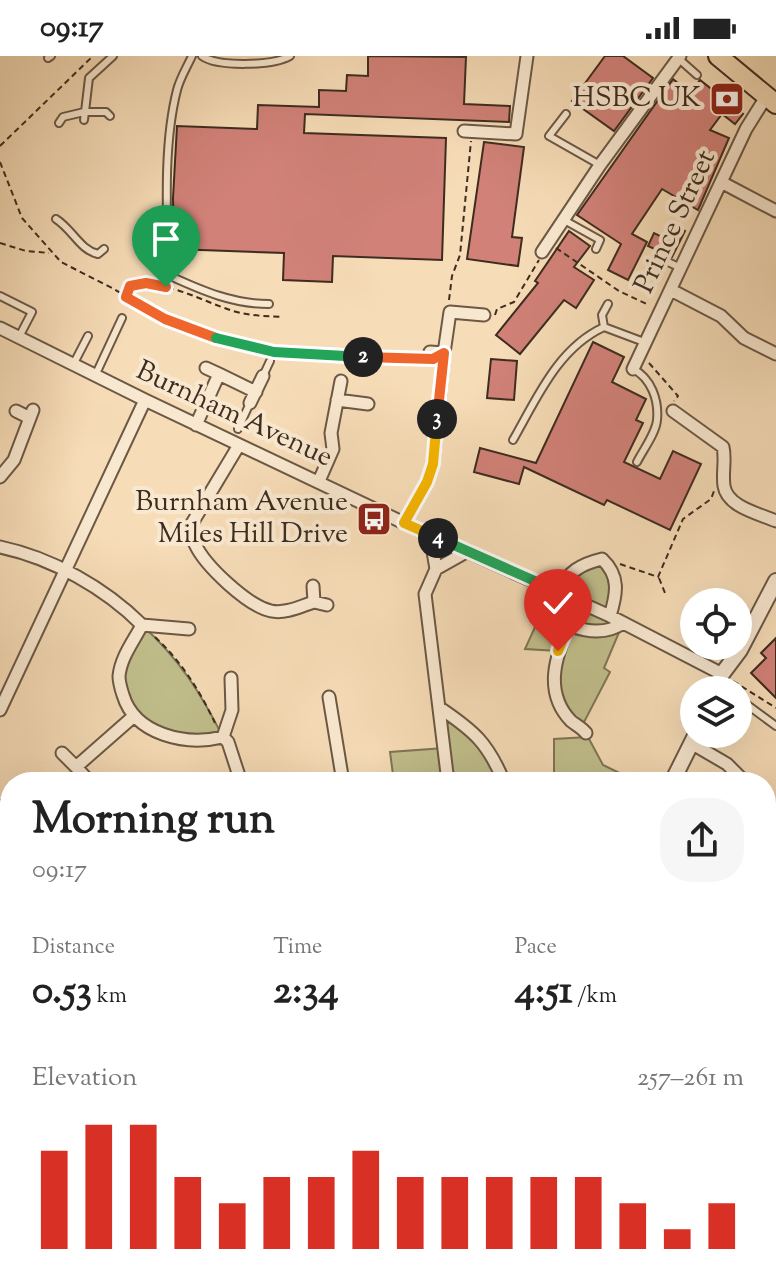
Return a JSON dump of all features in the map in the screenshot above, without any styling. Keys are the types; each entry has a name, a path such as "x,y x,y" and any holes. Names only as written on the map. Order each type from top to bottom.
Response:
{"highway":[{"path":"718,56 737,65 771,100"}],"street":[{"path":"468,131 516,134 527,56"},
{"path":"545,247 600,165 680,57"},
{"name":"Prince Street","path":"633,369 746,129 771,100"},
{"path":"721,182 774,207"},
{"path":"671,290 721,316 744,338 776,354"},
{"path":"404,523 427,482 433,464 450,312 484,315"},
{"name":"Burnham Avenue","path":"0,328 196,425 558,591 722,674"},
{"path":"430,352 444,353"},
{"path":"206,368 253,398 263,376"},
{"path":"196,425 219,374"},
{"path":"319,481 333,449 331,433 341,381"},
{"path":"0,710 145,400"},
{"path":"337,400 368,404"},
{"path":"0,477 14,460 32,414 16,411"},
{"path":"673,411 723,447 726,493 737,504 776,521"},
{"path":"239,445 191,525 194,544 214,570 253,605 272,611 286,611 314,602 327,605"},
{"path":"430,534 436,569 425,594 447,772"},
{"path":"0,547 67,571 130,613 142,625 189,629"},
{"path":"436,569 468,551"},
{"path":"558,591 565,578 576,568 602,559 612,568 616,585 610,616"},
{"path":"722,674 740,650 776,581"},
{"path":"537,582 552,615 569,624 600,632 623,623"},
{"path":"313,586 314,602"},
{"path":"569,624 558,651 553,676 557,697 570,720 586,733"},
{"path":"142,625 123,658 119,680 125,702 134,716 168,737 210,740 223,737"},
{"path":"223,737 232,710 231,678"},
{"path":"329,697 341,772"},
{"path":"440,708 468,727 493,754 500,772"},
{"path":"76,767 134,716"},
{"path":"223,737 228,742 238,772"},
{"path":"677,772 689,748"},
{"path":"706,748 735,772"},
{"path":"62,753 81,772"}],"lane":[{"path":"84,116 89,78 113,56"},
{"path":"192,56 177,88 171,124 167,206 170,276 207,293 247,304 269,304"},
{"path":"202,56 210,61 257,63 284,60 290,56"},
{"path":"680,57 697,75"},
{"path":"59,123 63,117 106,112 110,116"},
{"path":"566,114 549,136 600,165"},
{"path":"56,219 71,230 85,250 98,254 104,249"},
{"path":"564,220 600,240 596,249"},
{"path":"642,282 657,257 681,268"},
{"path":"0,296 32,312 19,337"},
{"path":"604,327 602,315 608,304"},
{"path":"95,376 122,318"},
{"path":"604,327 642,348"},
{"path":"513,440 567,352 582,338 604,327"},
{"path":"73,365 88,336"},
{"path":"263,376 270,361"},
{"path":"633,369 644,375 653,390 657,421 637,462"},
{"path":"238,429 253,398"},
{"path":"752,708 776,726"}],"path":[{"path":"0,146 93,56"},
{"path":"450,312 449,296 460,255 468,131"},
{"path":"0,162 22,218 61,262 165,319 236,344 274,352 419,359 433,359 444,353"},
{"path":"0,243 26,251 52,253"},
{"path":"484,315 493,317 497,309 514,302 545,247 619,291 660,310"},
{"path":"126,297 130,286 146,283 252,316 283,317"},
{"path":"642,348 678,396 670,406 673,411"},
{"path":"658,577 683,519 711,499 718,483 724,478"},
{"path":"612,568 619,563 658,577 665,593"},
{"path":"142,625 170,651 194,683 223,737"},
{"path":"722,674 776,708"}],"shaded area":[{"path":"591,561 612,568 610,616 623,623 604,668 610,672 581,728 557,697 558,651 525,649 545,605 539,590 558,591"},
{"path":"142,625 188,677 223,737 168,737 125,702 123,658"},
{"path":"440,708 468,727 497,772 393,772 390,752 444,748"},
{"path":"588,737 603,765 617,772 554,772 554,739"}],"building":[{"path":"368,56 466,57 464,104 510,106 509,122 305,114 304,133 446,138 442,260 333,256 332,282 283,280 284,253 174,249 177,126 257,129 258,105 319,107 319,90 346,91 347,75 368,76"},
{"path":"605,56 623,56 653,78 614,131 572,101"},
{"path":"673,79 690,93 700,80 743,114 735,124 722,114 710,130 729,138 698,210 662,189 632,234 647,242 628,280 608,270 621,244 577,215"},
{"path":"484,142 524,147 512,237 522,238 518,266 467,259"},
{"path":"670,224 685,231 672,257 648,246 654,233 664,238"},
{"path":"569,231 590,246 574,267 594,280 576,308 564,300 520,354 496,335 538,283 535,281"},
{"path":"593,342 624,357 612,382 646,399 636,420 643,423 624,462 660,479 673,451 701,464 670,530 607,500 604,505 524,467 519,484 474,472 480,448 536,463"},
{"path":"491,359 517,361 514,400 487,398"},
{"path":"776,638 776,698 751,673 766,658 761,653"}],"place":[{"name":"HSBC UK","path":"727,99"},
{"name":"Burnham Avenue Miles Hill Drive","path":"374,519"}],"route":[{"path":"166,287 146,283 130,286 126,297 165,319 198,332 274,352 419,359 433,359 444,353 433,464 427,482 404,523 537,582 552,615 569,624 558,651"}]}
